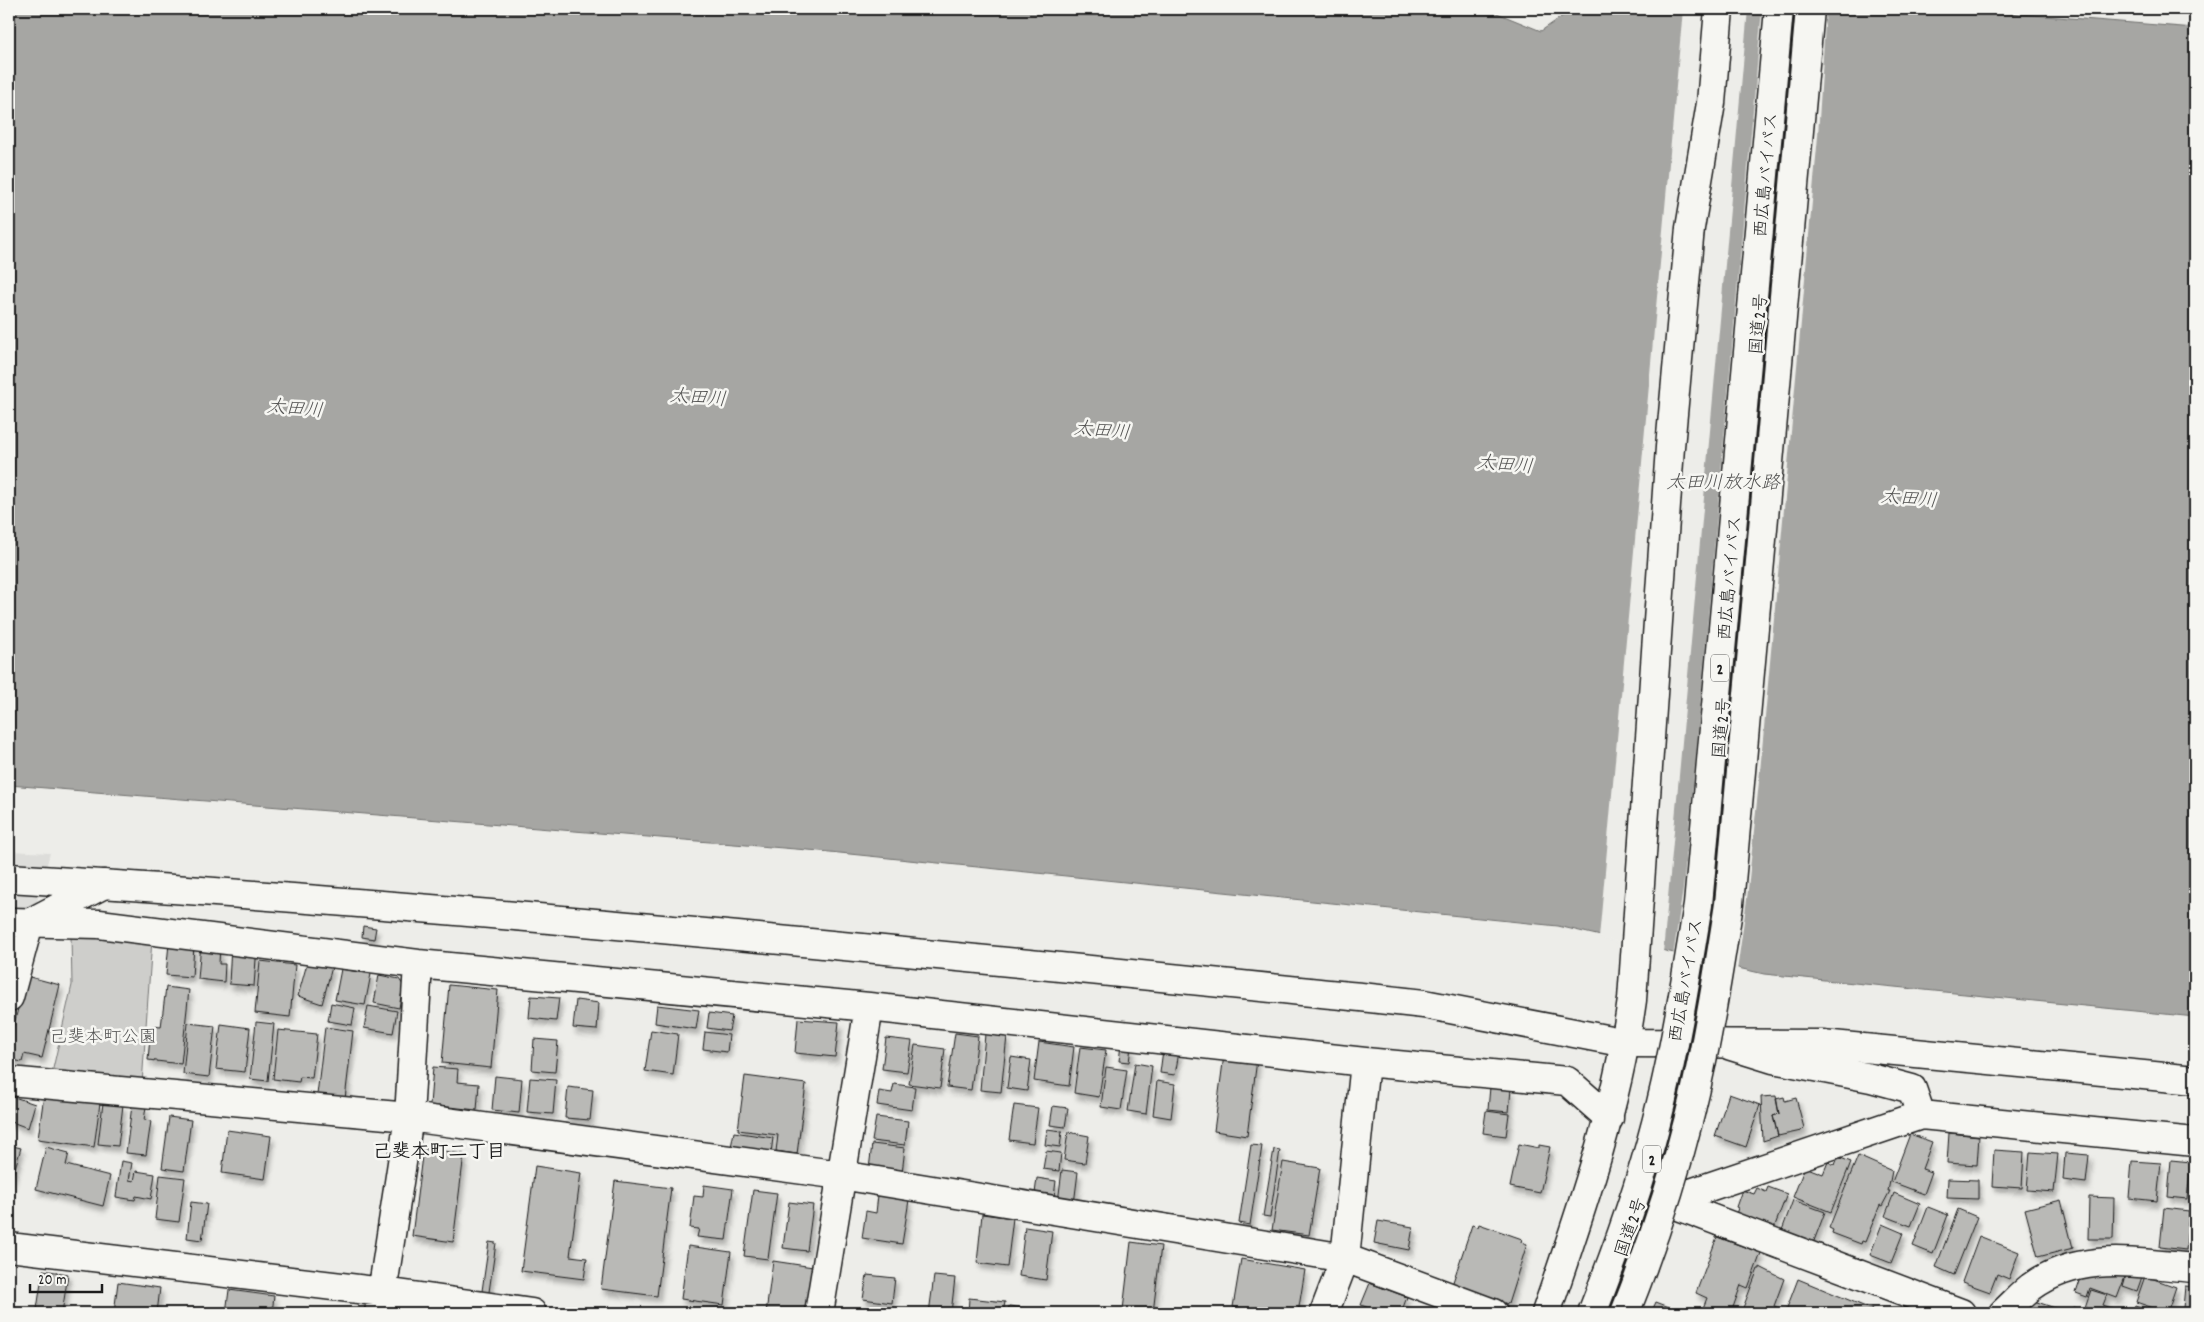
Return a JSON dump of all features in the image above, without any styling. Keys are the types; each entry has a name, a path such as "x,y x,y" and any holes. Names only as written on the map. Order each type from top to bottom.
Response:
{"main road":[{"path":"1546,1313 1583,1204 1609,1118 1626,1043 1632,1000 1670,446 1690,228 1711,103 1719,9"},
{"name":"西広島バイパス","path":"1592,1313 1614,1258 1638,1186 1661,1104 1681,1014 1698,905 1779,9"},
{"name":"国道2号","path":"1598,1313 1642,1193 1673,1091 1692,1001 1716,784 1785,9"},
{"name":"西広島バイパス","path":"1625,1313 1667,1198 1690,1114 1711,1017 1729,904 1810,9"},
{"path":"9,878 189,889 746,935 1361,997 1424,1004 1626,1043 1822,1044 2195,1080"},
{"path":"19,922 104,884"},
{"path":"9,904 19,922 9,997"},
{"path":"19,922 99,924 418,964 869,1007 1365,1062 1567,1081 1609,1118"},
{"path":"381,1303 408,1118 418,964"},
{"path":"819,1313 869,1007"},
{"path":"1724,1044 1773,1060 1871,1078 1912,1089 1921,1115"},
{"path":"1324,1313 1345,1258 1365,1062"},
{"path":"9,1081 408,1118 841,1175 1345,1258 1492,1313"},
{"path":"1642,1193 1682,1196 1921,1115 2195,1142"},
{"path":"1642,1193 1962,1313"},
{"path":"9,1247 381,1303 532,1313"},
{"path":"2003,1313 2031,1287 2057,1272 2084,1263 2102,1261 2195,1268"}],"shaded area":[{"path":"9,851 50,853 9,1007"}],"green space":[{"name":"己斐本町公園","path":"71,936 152,939 142,1084 52,1073 72,985"}],"water":[{"name":"太田川放水路","path":"9,9 1487,9 1541,31 1573,9 1957,9 2195,28 2195,1017 1764,974 1558,926 820,851 9,785"}],"pier":[{"path":"1683,9 1748,9 1663,953 1599,938"},
{"path":"1762,9 1826,9 1818,136 1760,772 1747,899 1737,971 1673,956 1683,889 1695,765"}],"building":[{"path":"363,926 376,928 374,939 362,937"},
{"path":"169,943 194,945 192,977 166,975"},
{"path":"201,943 220,944 219,964 225,964 224,982 198,979"},
{"path":"231,945 257,946 254,986 229,984"},
{"path":"308,960 332,967 322,1004 298,996"},
{"path":"260,961 295,965 290,1017 255,1013"},
{"path":"341,969 371,974 365,1005 335,1000"},
{"path":"379,975 399,979 403,985 399,1008 374,1003"},
{"path":"26,976 60,985 42,1058 24,1054 22,1062 9,1059 9,1045"},
{"path":"449,985 498,990 491,1068 442,1063"},
{"path":"166,987 189,990 181,1064 148,1060 151,1026 161,1027"},
{"path":"531,996 559,998 556,1021 529,1018"},
{"path":"576,1000 599,1003 597,1030 573,1028"},
{"path":"331,1003 355,1008 352,1025 328,1021"},
{"path":"657,1005 699,1010 696,1029 655,1023"},
{"path":"368,1006 397,1011 393,1033 364,1028"},
{"path":"709,1013 732,1016 729,1031 707,1028"},
{"path":"798,1019 839,1022 835,1057 795,1053"},
{"path":"256,1022 274,1024 268,1081 250,1079"},
{"path":"188,1023 215,1026 209,1077 183,1074"},
{"path":"221,1024 250,1028 245,1072 216,1069"},
{"path":"325,1027 353,1031 345,1099 317,1095"},
{"path":"278,1030 317,1034 312,1078 300,1077 299,1082 273,1079"},
{"path":"651,1030 678,1034 673,1075 645,1071"},
{"path":"705,1032 729,1035 727,1052 703,1049"},
{"path":"955,1033 978,1036 971,1090 947,1087"},
{"path":"985,1034 1007,1036 1001,1092 980,1090"},
{"path":"886,1038 912,1041 907,1072 882,1069"},
{"path":"534,1039 558,1041 555,1072 532,1070"},
{"path":"1039,1042 1074,1047 1069,1086 1034,1081"},
{"path":"915,1045 945,1049 940,1088 909,1084"},
{"path":"1121,1045 1131,1047 1129,1062 1119,1061"},
{"path":"1080,1047 1106,1050 1099,1097 1074,1093"},
{"path":"1163,1050 1179,1052 1175,1075 1160,1073"},
{"path":"1224,1055 1257,1060 1247,1136 1214,1131"},
{"path":"1011,1057 1031,1060 1027,1091 1007,1088"},
{"path":"1135,1063 1152,1066 1146,1114 1128,1111"},
{"path":"433,1067 458,1069 457,1082 479,1084 477,1110 430,1105"},
{"path":"1106,1067 1127,1070 1121,1110 1101,1107"},
{"path":"495,1076 522,1079 519,1113 492,1110"},
{"path":"745,1076 806,1084 797,1154 776,1151 778,1135 738,1130"},
{"path":"530,1078 556,1080 553,1114 527,1112"},
{"path":"1157,1081 1175,1084 1171,1118 1153,1115"},
{"path":"894,1084 915,1087 912,1110 877,1105 879,1091 892,1093"},
{"path":"568,1087 593,1090 590,1120 565,1118"},
{"path":"1490,1087 1511,1089 1509,1112 1488,1110"},
{"path":"1729,1094 1760,1105 1746,1147 1715,1136"},
{"path":"44,1095 100,1103 94,1147 38,1139"},
{"path":"11,1096 35,1104 28,1128 9,1121 9,1102"},
{"path":"1776,1096 1779,1114 1773,1116 1778,1136 1763,1141 1761,1097"},
{"path":"1784,1097 1785,1101 1796,1098 1804,1128 1801,1131 1778,1136 1773,1116 1779,1114 1776,1099"},
{"path":"103,1103 123,1105 118,1146 98,1144"},
{"path":"132,1105 146,1107 144,1120 151,1121 146,1155 126,1153"},
{"path":"1014,1105 1038,1108 1033,1143 1009,1140"},
{"path":"1053,1106 1068,1108 1065,1127 1050,1125"},
{"path":"1486,1111 1509,1114 1506,1136 1483,1133"},
{"path":"169,1117 191,1120 184,1171 162,1168"},
{"path":"876,1117 908,1121 905,1145 872,1141"},
{"path":"1047,1129 1062,1131 1060,1147 1045,1145"},
{"path":"227,1130 271,1136 265,1179 222,1173"},
{"path":"734,1132 773,1138 771,1153 731,1147"},
{"path":"1068,1132 1089,1136 1085,1163 1064,1160"},
{"path":"1949,1133 1979,1136 1977,1165 1947,1163"},
{"path":"1910,1134 1932,1142 1922,1169 1932,1172 1924,1194 1892,1182"},
{"path":"872,1144 905,1148 902,1173 869,1169"},
{"path":"1519,1144 1539,1148 1539,1145 1550,1147 1540,1193 1510,1187"},
{"path":"9,1145 21,1148 9,1188"},
{"path":"1251,1145 1262,1146 1250,1225 1239,1223"},
{"path":"46,1147 69,1153 66,1165 110,1176 103,1206 36,1189"},
{"path":"423,1148 464,1154 453,1242 412,1236"},
{"path":"1274,1149 1280,1150 1270,1217 1263,1216"},
{"path":"1994,1150 2024,1152 2022,1188 1992,1186"},
{"path":"1046,1151 1061,1153 1059,1171 1043,1169"},
{"path":"2030,1152 2058,1154 2054,1192 2027,1190"},
{"path":"2065,1153 2089,1155 2086,1183 2063,1180"},
{"path":"1858,1156 1892,1171 1888,1191 1890,1191 1882,1206 1880,1205 1865,1242 1862,1241 1861,1244 1832,1233 1833,1230 1829,1228"},
{"path":"1838,1157 1851,1162 1831,1212 1793,1197 1805,1167 1823,1174 1828,1162 1835,1165"},
{"path":"2171,1160 2191,1162 2187,1199 2168,1197"},
{"path":"121,1161 132,1163 129,1180 134,1181 136,1171 155,1174 151,1199 136,1196 135,1200 116,1197"},
{"path":"2132,1161 2161,1163 2157,1201 2129,1198"},
{"path":"1283,1162 1320,1168 1309,1235 1272,1230"},
{"path":"535,1166 581,1173 570,1256 587,1258 584,1279 521,1271"},
{"path":"1062,1170 1078,1172 1074,1204 1058,1202"},
{"path":"160,1175 185,1178 179,1222 155,1219"},
{"path":"1037,1178 1056,1181 1053,1204 1034,1201"},
{"path":"1948,1179 1978,1180 1978,1199 1947,1198"},
{"path":"615,1181 671,1188 657,1296 601,1289"},
{"path":"704,1185 733,1189 726,1240 697,1237 699,1229 690,1228 694,1196 703,1197"},
{"path":"1768,1187 1787,1194 1774,1228 1736,1214 1738,1208 1736,1207 1742,1190 1754,1194 1757,1188 1766,1192"},
{"path":"753,1190 777,1193 768,1259 744,1256"},
{"path":"1894,1193 1920,1204 1911,1226 1885,1216"},
{"path":"878,1195 909,1200 902,1244 862,1238 866,1211 876,1213"},
{"path":"2089,1197 2114,1198 2113,1239 2088,1239"},
{"path":"1793,1200 1825,1212 1812,1246 1781,1233"},
{"path":"2061,1200 2073,1248 2038,1257 2025,1209"},
{"path":"191,1202 207,1204 202,1240 187,1238"},
{"path":"789,1202 813,1205 807,1251 783,1248"},
{"path":"1928,1207 1948,1215 1933,1254 1913,1246"},
{"path":"2164,1208 2189,1211 2186,1250 2160,1247"},
{"path":"1958,1209 1977,1217 1954,1275 1936,1267"},
{"path":"982,1214 1013,1218 1007,1267 977,1263"},
{"path":"1378,1221 1413,1227 1409,1250 1374,1243"},
{"path":"1479,1224 1522,1239 1521,1242 1527,1244 1508,1304 1501,1302 1500,1305 1452,1285 1472,1225 1478,1227"},
{"path":"1882,1224 1903,1233 1891,1263 1870,1255"},
{"path":"1025,1227 1052,1231 1046,1280 1019,1276"},
{"path":"1979,1236 2019,1252 2009,1279 1997,1274 1990,1292 1962,1282"},
{"path":"1717,1237 1761,1253 1748,1288 1741,1285 1731,1313 1701,1313 1707,1298 1696,1293"},
{"path":"489,1242 496,1243 488,1299 481,1298"},
{"path":"1131,1242 1161,1246 1153,1313 1123,1310"},
{"path":"688,1246 731,1252 724,1305 681,1299"},
{"path":"1241,1259 1305,1270 1298,1313 1269,1313 1233,1307"},
{"path":"773,1261 813,1267 807,1313 766,1313"},
{"path":"1760,1267 1784,1279 1774,1306 1781,1309 1779,1313 1741,1313 1758,1269"},
{"path":"43,1270 68,1274 62,1313 37,1309"},
{"path":"2103,1270 2125,1277 2117,1298 2090,1288 2087,1297 2076,1293 2082,1275"},
{"path":"2127,1272 2143,1274 2137,1291 2123,1286"},
{"path":"867,1275 895,1278 892,1303 863,1299"},
{"path":"934,1276 955,1278 951,1313 929,1313"},
{"path":"2145,1276 2176,1287 2168,1310 2163,1308 2162,1311 2136,1302"},
{"path":"1798,1279 1873,1310 1872,1313 1785,1313"},
{"path":"118,1282 160,1288 157,1313 114,1313"},
{"path":"1370,1283 1407,1297 1401,1313 1382,1313 1361,1305"},
{"path":"2185,1286 2195,1287 2195,1313 2188,1313 2189,1308 2183,1308"},
{"path":"229,1290 274,1296 272,1313 226,1313"},
{"path":"2091,1290 2107,1295 2103,1305 2125,1313 2083,1313"},
{"path":"969,1298 1005,1302 1003,1313 968,1313"},
{"path":"2031,1300 2070,1313 2026,1313"},
{"path":"1656,1302 1685,1313 1651,1313"},
{"path":"2135,1305 2158,1313 2132,1313"},
{"path":"1009,1306 1044,1311 1044,1313 1008,1313"},
{"path":"2074,1307 2079,1309 2077,1313 2072,1313"}],"district":[{"name":"己斐本町二丁目","path":"439,1150"}],"water label":[{"name":"太田川","path":"698,396"},
{"name":"太田川","path":"295,407"},
{"name":"太田川","path":"1102,429"},
{"name":"太田川","path":"1505,463"},
{"name":"太田川","path":"1909,497"}]}
